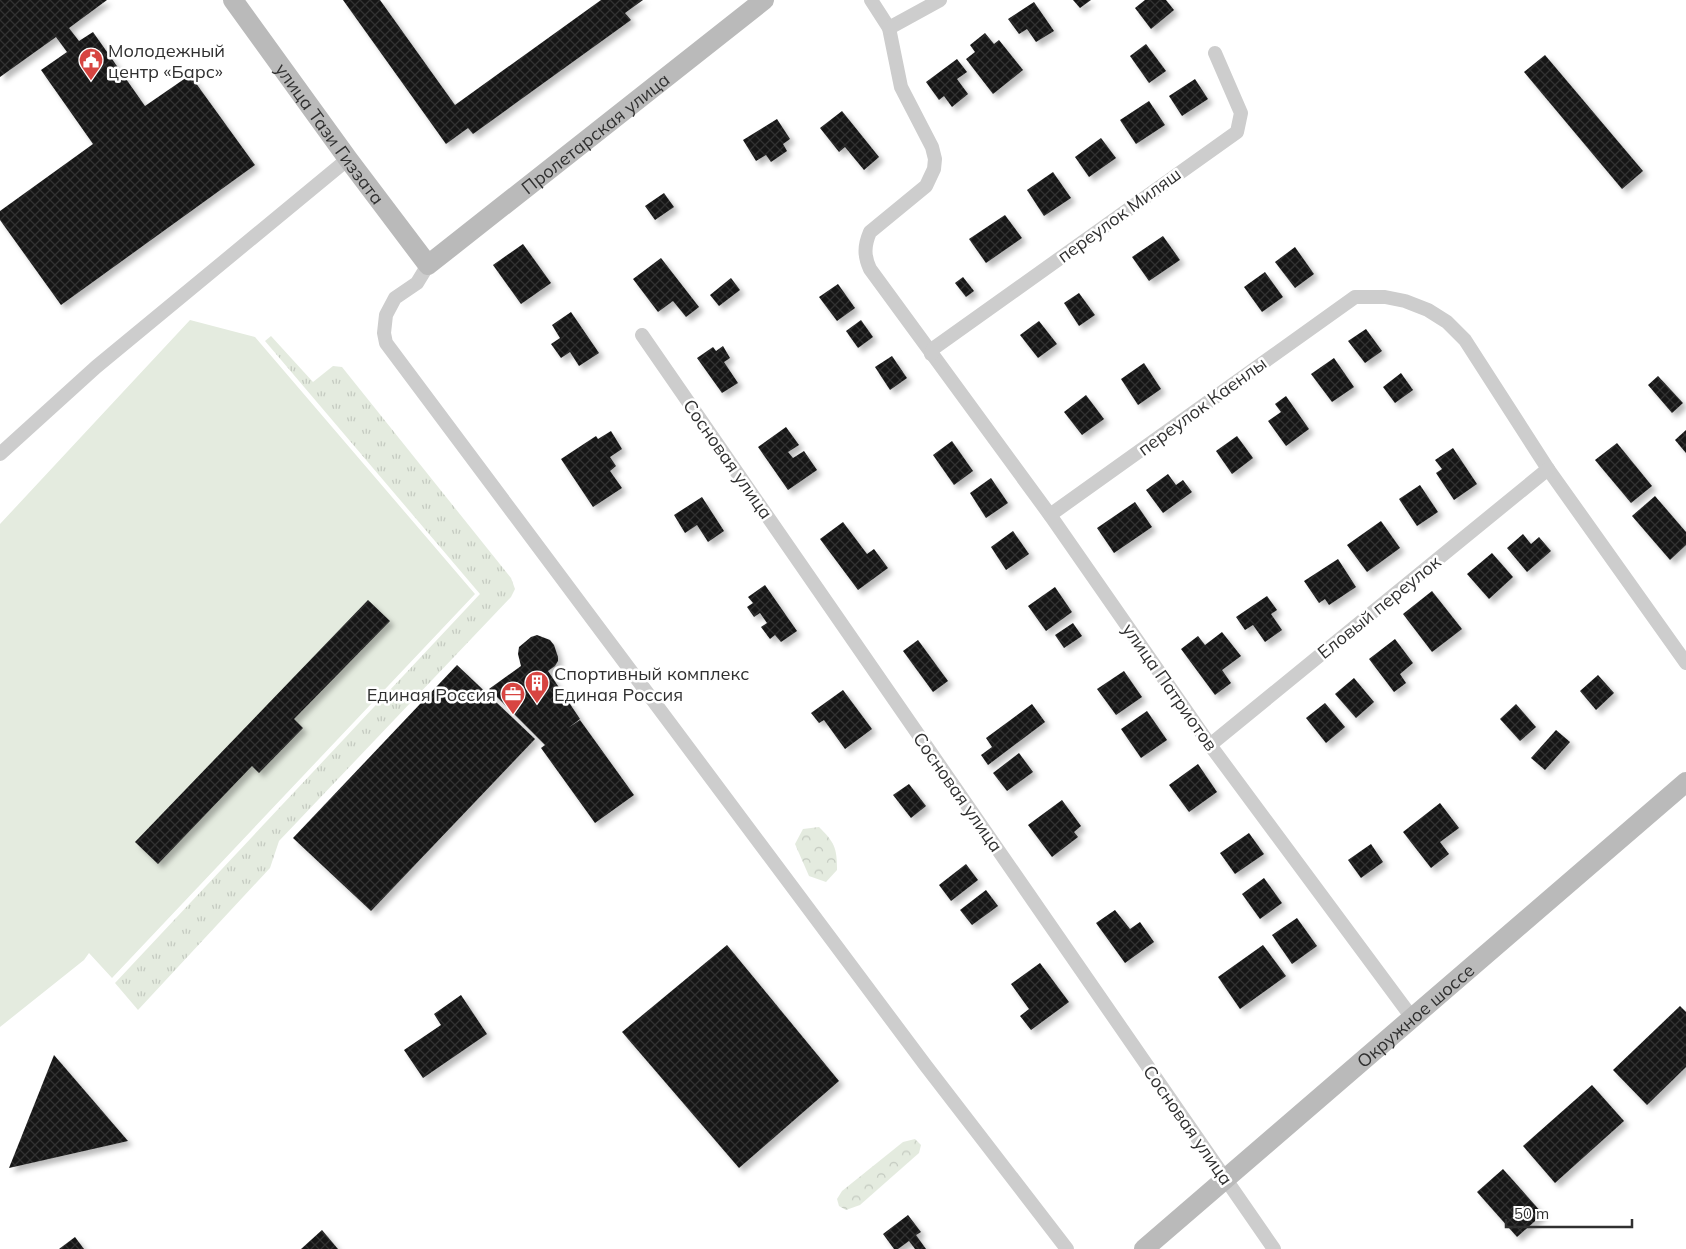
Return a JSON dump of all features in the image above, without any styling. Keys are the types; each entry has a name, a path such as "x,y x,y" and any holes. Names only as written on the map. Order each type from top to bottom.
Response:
{"street":[{"name":"улица Тази Гиззата","path":"233,0 348,159 428,265"},
{"name":"Пролетарская улица","path":"428,265 764,0"},
{"name":"улица Патриотов","path":"871,0 888,28 901,87 932,147 935,159 934,169 926,186 870,232 866,240 865,250 870,269 932,351 1050,515 1210,745 1413,1018"},
{"path":"888,28 940,0"},
{"name":"переулок Миляш","path":"932,351 1237,132 1240,113 1215,53"},
{"path":"0,454 96,367 348,159"},
{"path":"428,265 417,282 395,298 384,323 386,343 920,1058 1067,1249"},
{"name":"переулок Каенлы","path":"1050,515 1355,297 1385,297 1405,301 1428,310 1447,322 1465,340 1548,469"},
{"name":"Сосновая улица","path":"642,335 1274,1249"},
{"path":"1548,469 1686,663"},
{"name":"Еловый переулок","path":"1210,745 1548,469"},
{"name":"Окружное шоссе","path":"1144,1249 1686,782"}],"green space":[{"path":"190,320 255,337 475,594 112,978 89,953 84,960 0,1027 0,524"},
{"path":"271,336 313,382 333,366 342,367 511,578 515,589 511,597 279,841 270,868 138,1010 115,983 480,594 265,341"},
{"path":"819,827 834,846 836,856 837,870 826,882 809,876 795,844 803,829"},
{"path":"915,1139 921,1145 919,1153 860,1205 846,1210 839,1206 837,1199 842,1191 903,1142"}],"building":[{"path":"0,0 107,0 69,28 79,41 93,32 145,106 190,75 255,165 61,305 0,220 0,211 93,144 41,70 67,52 56,37 0,77"},
{"path":"343,0 380,0 455,105 601,0 643,0 625,13 631,20 473,134 468,128 446,144"},
{"path":"1073,0 1091,0 1080,8"},
{"path":"1145,0 1166,0 1174,10 1151,29 1135,8"},
{"path":"1034,2 1054,31 1036,42 1027,29 1019,34 1008,19"},
{"path":"985,33 994,44 999,40 1023,70 993,94 966,59 975,52 970,45"},
{"path":"1146,44 1166,71 1149,83 1130,56"},
{"path":"1545,55 1643,171 1622,189 1524,72"},
{"path":"957,59 967,72 957,79 968,94 952,107 944,96 939,100 926,82"},
{"path":"1195,79 1208,99 1182,116 1169,96"},
{"path":"1149,101 1165,125 1136,144 1120,120"},
{"path":"842,111 879,157 864,170 845,147 839,152 820,128"},
{"path":"777,119 790,139 783,144 787,151 771,162 766,155 756,161 743,140"},
{"path":"1101,138 1116,158 1089,177 1075,157"},
{"path":"1053,172 1071,198 1044,216 1027,190"},
{"path":"664,193 674,207 655,220 645,206"},
{"path":"1005,215 1022,238 986,263 969,239"},
{"path":"1163,236 1180,260 1149,281 1132,257"},
{"path":"523,244 551,283 521,304 493,265"},
{"path":"1295,247 1314,274 1295,288 1275,262"},
{"path":"661,258 699,307 686,317 673,301 658,312 633,279"},
{"path":"1265,272 1283,297 1262,312 1244,287"},
{"path":"963,277 974,291 966,297 955,283"},
{"path":"731,278 740,290 719,306 710,295"},
{"path":"838,284 855,308 837,321 819,297"},
{"path":"1079,293 1095,315 1079,326 1064,303"},
{"path":"571,312 599,353 579,366 570,352 561,358 551,344 560,338 552,325"},
{"path":"861,320 873,337 858,348 846,331"},
{"path":"1039,321 1057,344 1038,358 1020,335"},
{"path":"1366,329 1382,351 1365,363 1348,341"},
{"path":"723,346 730,358 724,362 738,383 722,393 697,358 713,347 716,351"},
{"path":"892,356 907,378 890,390 875,367"},
{"path":"1334,358 1354,387 1332,402 1311,374"},
{"path":"1144,363 1161,389 1138,405 1121,379"},
{"path":"1401,373 1413,390 1395,403 1383,387"},
{"path":"1658,376 1683,403 1672,413 1648,385"},
{"path":"1086,395 1104,419 1082,435 1064,412"},
{"path":"1286,396 1309,429 1286,446 1268,421 1281,412 1275,404"},
{"path":"786,427 799,445 788,452 793,458 804,451 817,470 788,490 758,447"},
{"path":"1686,430 1686,453 1675,440"},
{"path":"611,431 622,449 610,457 616,466 610,471 622,488 593,507 561,459 596,436 598,439"},
{"path":"1237,436 1253,458 1232,474 1216,451"},
{"path":"952,441 973,471 954,485 933,455"},
{"path":"1617,443 1652,486 1631,503 1595,460"},
{"path":"1453,448 1477,484 1454,500 1436,473 1442,469 1435,460"},
{"path":"1168,474 1176,485 1183,480 1192,492 1163,513 1146,490"},
{"path":"991,478 1008,503 986,518 970,493"},
{"path":"1420,485 1438,512 1417,526 1399,499"},
{"path":"1655,496 1686,532 1686,545 1670,560 1632,516"},
{"path":"702,497 724,531 708,542 697,525 685,533 674,515"},
{"path":"1135,502 1152,527 1114,553 1097,528"},
{"path":"1381,521 1400,548 1367,572 1347,545"},
{"path":"843,522 867,554 874,549 888,568 858,590 820,539"},
{"path":"1013,531 1029,554 1006,570 991,547"},
{"path":"1523,534 1531,544 1539,537 1551,551 1527,572 1507,548"},
{"path":"1492,553 1513,577 1489,599 1467,574"},
{"path":"1338,559 1356,587 1329,605 1325,599 1319,603 1304,581"},
{"path":"765,585 797,631 781,642 775,635 770,639 761,627 767,623 760,613 754,617 747,607 753,603 748,597"},
{"path":"1055,587 1072,612 1046,631 1028,606"},
{"path":"1432,591 1462,629 1432,652 1403,614"},
{"path":"1267,596 1277,610 1271,614 1282,630 1265,642 1253,625 1245,630 1236,617"},
{"path":"368,600 390,621 294,719 303,728 259,773 252,766 158,864 135,842"},
{"path":"1073,623 1082,636 1064,648 1055,635"},
{"path":"1222,632 1241,656 1222,670 1231,683 1215,695 1181,649 1198,636 1205,645"},
{"path":"537,635 550,640 554,645 558,661 548,671 580,719 568,728 580,720 634,795 595,823 541,748 545,745 489,689 521,666 518,654 519,647 531,637"},
{"path":"1395,639 1413,663 1400,674 1406,683 1394,692 1369,659"},
{"path":"918,640 948,681 933,692 903,651"},
{"path":"457,665 535,739 371,911 293,838"},
{"path":"1124,671 1142,697 1116,715 1097,689"},
{"path":"1598,675 1614,693 1596,710 1580,691"},
{"path":"1354,678 1374,702 1356,718 1335,694"},
{"path":"843,690 872,729 845,749 824,720 819,723 811,713"},
{"path":"1325,703 1345,727 1326,743 1306,718"},
{"path":"1032,704 1045,722 988,765 981,755 992,747 986,738"},
{"path":"1516,704 1536,727 1520,741 1500,719"},
{"path":"1147,711 1167,740 1141,758 1121,729"},
{"path":"1556,730 1570,742 1545,770 1531,758"},
{"path":"1019,753 1033,772 1007,791 993,773"},
{"path":"1198,764 1217,792 1189,812 1169,785"},
{"path":"909,784 926,806 911,818 893,795"},
{"path":"1062,800 1081,826 1074,832 1078,837 1052,857 1028,825"},
{"path":"1440,803 1459,828 1440,842 1449,854 1431,868 1403,832"},
{"path":"1249,833 1264,854 1235,874 1220,853"},
{"path":"1371,844 1383,862 1361,878 1348,860"},
{"path":"966,864 978,880 951,901 939,885"},
{"path":"1264,878 1282,903 1260,919 1242,894"},
{"path":"986,890 998,906 972,925 960,910"},
{"path":"1115,910 1130,929 1140,922 1154,942 1125,963 1096,923"},
{"path":"1297,918 1317,946 1292,964 1272,935"},
{"path":"727,945 839,1081 739,1168 622,1032"},
{"path":"1263,945 1286,976 1240,1009 1218,977"},
{"path":"1040,963 1069,1002 1031,1030 1020,1016 1029,1009 1011,984"},
{"path":"461,995 487,1034 423,1078 404,1050 441,1025 434,1014"},
{"path":"1680,1006 1686,1012 1686,1067 1647,1105 1613,1070"},
{"path":"54,1055 128,1141 9,1168"},
{"path":"1592,1085 1624,1121 1555,1183 1523,1146"},
{"path":"1503,1169 1543,1214 1517,1237 1477,1192"},
{"path":"908,1215 921,1232 916,1235 926,1249 915,1249 909,1241 898,1249 894,1249 883,1234"},
{"path":"322,1230 338,1249 301,1249"},
{"path":"75,1237 84,1249 59,1249"}],"place":[{"name":"Молодежный центр «Барс»","path":"91,81"},
{"name":"Спортивный комплекс Единая Россия","path":"537,704"},
{"name":"Единая Россия","path":"513,715"}]}
